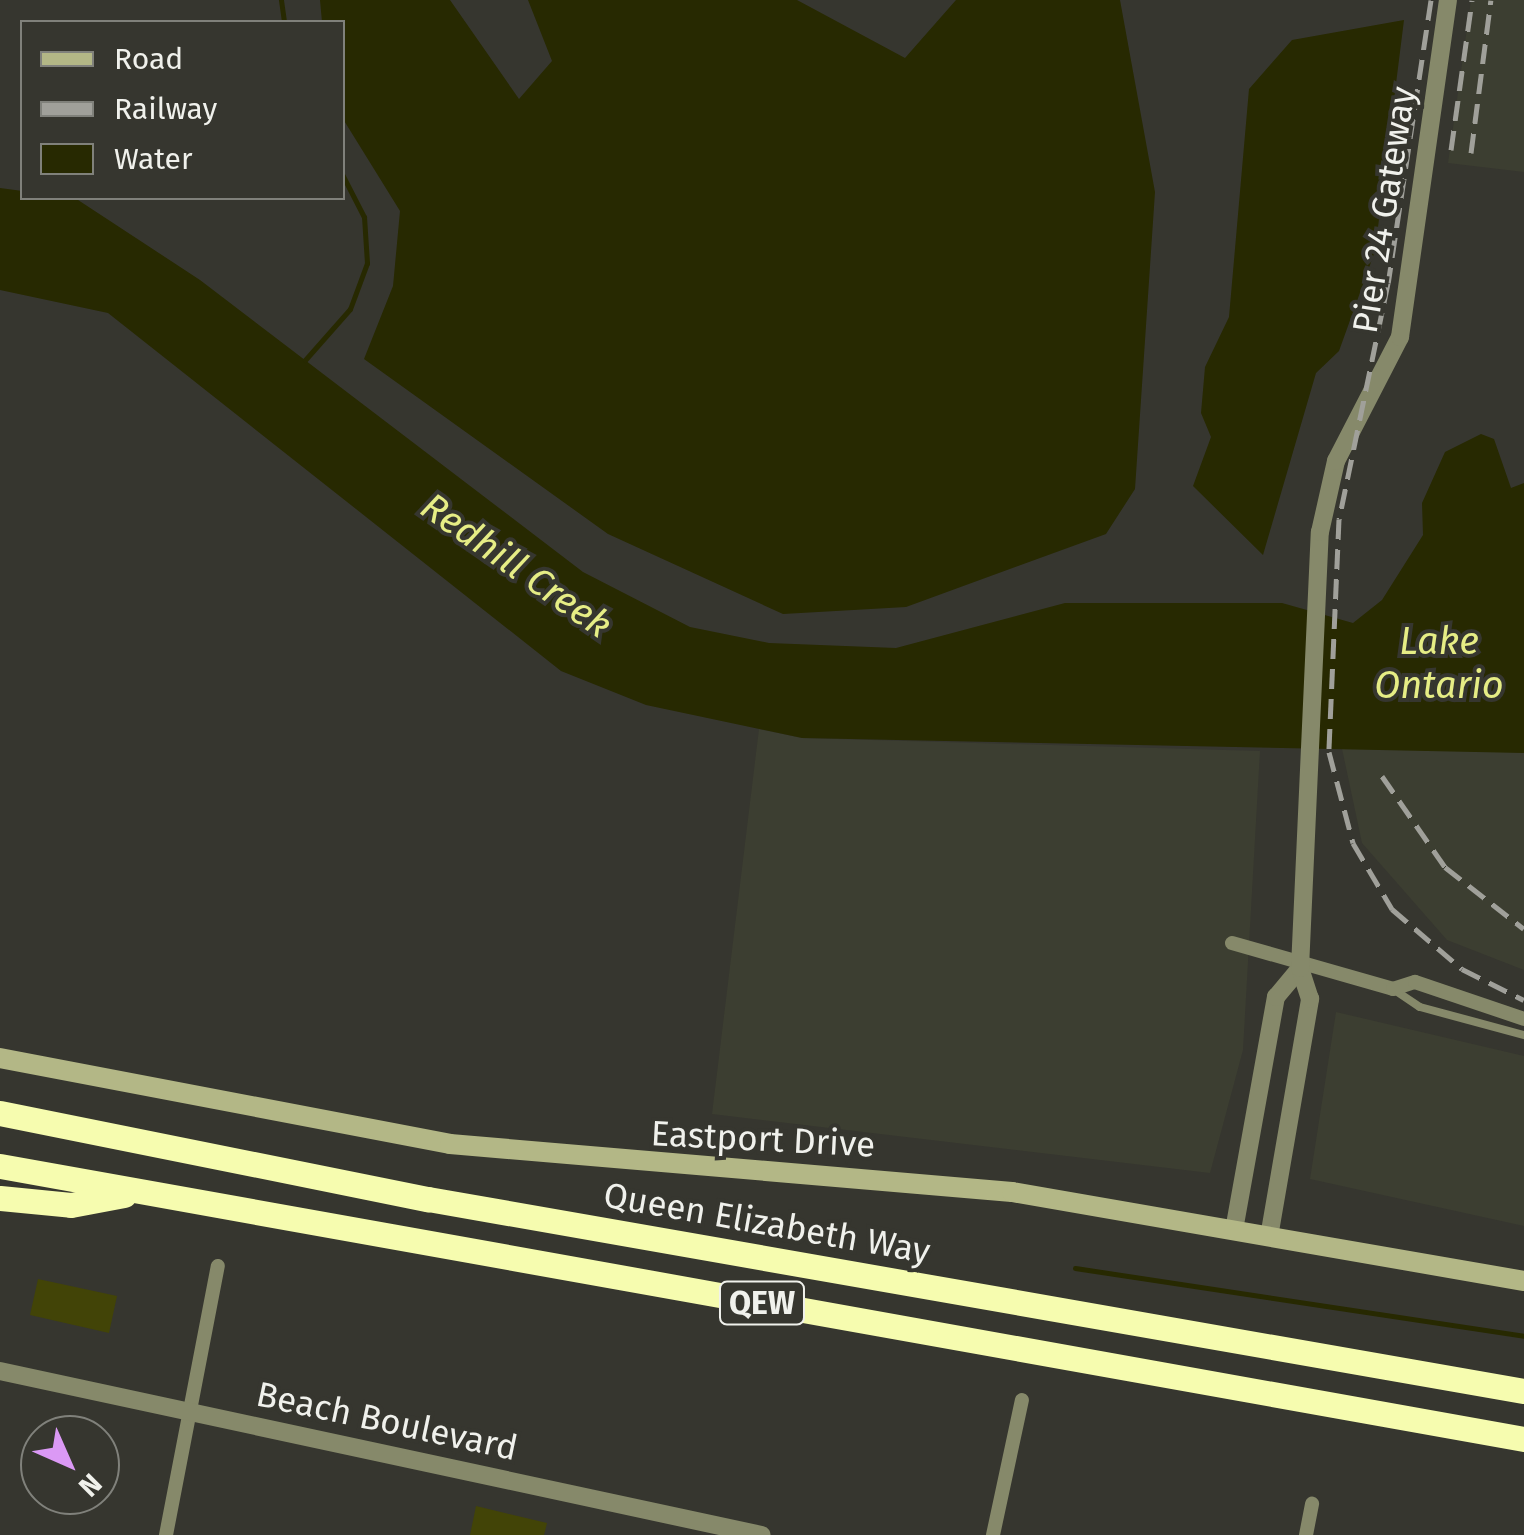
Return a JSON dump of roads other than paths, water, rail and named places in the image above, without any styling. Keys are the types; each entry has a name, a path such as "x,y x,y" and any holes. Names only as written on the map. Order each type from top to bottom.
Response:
{"highway":[{"name":"Queen Elizabeth Way","path":"0,1113 428,1199 1524,1391"},
{"name":"QEW","path":"0,1166 1524,1439"},
{"path":"0,1198 70,1205 140,1192"}],"main road":[{"name":"Eastport Drive","path":"0,1058 515,1153 902,1179 1234,1230 1524,1281"}],"street":[{"name":"Pier 24 Gateway","path":"1270,1236 1310,999 1300,968 1317,593 1327,482 1390,364 1408,301 1448,0"},
{"path":"1232,944 1300,968 1393,989 1415,982 1524,1019"},
{"path":"1234,1230 1276,997 1300,968"},
{"path":"166,1535 218,1266"},
{"name":"Beach Boulevard","path":"0,1371 762,1535"},
{"path":"993,1535 1022,1400"},
{"path":"1306,1535 1312,1504"}],"lane":[{"path":"1393,989 1420,1007 1524,1035"}],"water":[{"path":"320,0 450,0 519,99 552,61 528,0 797,0 905,58 956,0 1120,0 1155,192 1135,489 1106,534 906,607 783,614 608,534 364,359 393,286 400,211 345,122 345,20 322,20"},
{"path":"1404,20 1375,251 1339,351 1316,373 1263,555 1193,486 1211,437 1201,413 1205,367 1229,317 1249,89 1292,40"},
{"path":"0,188 20,191 20,200 78,200 200,280 583,572 690,627 769,643 896,648 1065,603 1282,603 1353,623 1382,600 1423,535 1422,503 1445,452 1481,434 1494,439 1511,488 1524,483 1524,753 802,738 646,705 561,671 108,313 0,290"}],"waterway":[{"path":"281,0 284,20"},
{"path":"305,360 350,309 367,263 364,217 345,180"},
{"path":"1075,1268 1524,1336"}],"railway":[{"path":"1431,0 1388,283 1339,519 1329,752 1353,843 1392,909 1462,969 1524,1000"},
{"path":"1451,150 1472,0"},
{"path":"1471,153 1491,0"},
{"path":"1382,776 1445,867 1524,929"}],"water label":[{"name":"Redhill Creek","path":"516,566"},
{"name":"Lake Ontario","path":"1439,664"}]}
